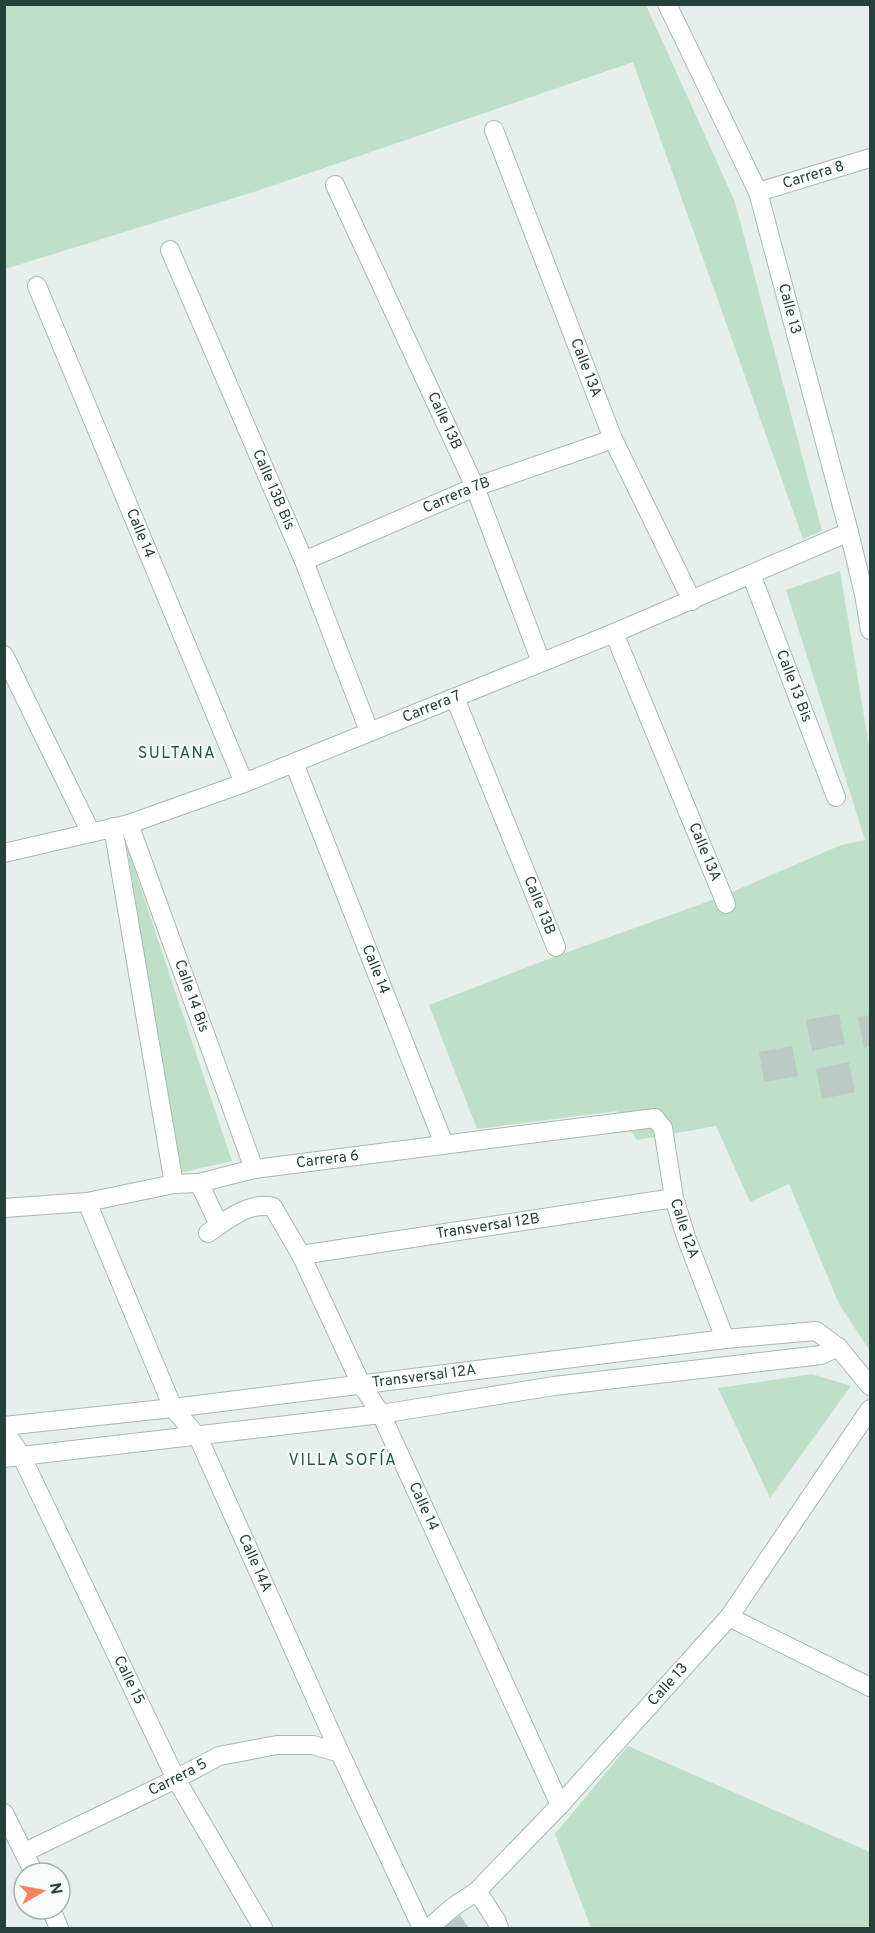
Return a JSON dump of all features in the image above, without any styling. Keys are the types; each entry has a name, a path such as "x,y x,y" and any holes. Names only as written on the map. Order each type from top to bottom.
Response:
{"street":[{"name":"Calle 13","path":"667,4 758,192 849,532 870,630"},
{"name":"Calle 13A","path":"494,130 613,439 692,601"},
{"name":"Carrera 8","path":"758,192 870,158"},
{"name":"Calle 13B","path":"335,185 475,487 541,662"},
{"name":"Calle 13B Bis","path":"170,250 303,561 369,731"},
{"name":"Calle 14","path":"37,286 244,783"},
{"name":"Carrera 7B","path":"303,561 475,487 613,439"},
{"name":"Carrera 7","path":"4,853 121,826 244,783 692,601 849,532"},
{"name":"Calle 13 Bis","path":"751,574 836,797"},
{"name":"Calle 13A","path":"614,633 726,904"},
{"path":"4,655 91,833"},
{"name":"Calle 13B","path":"455,698 556,946"},
{"name":"Calle 14","path":"294,763 444,1144"},
{"path":"121,826 174,1184"},
{"name":"Calle 14 Bis","path":"121,826 254,1169"},
{"name":"Carrera 6","path":"5,1204 87,1202 174,1184 199,1183 254,1169 655,1118"},
{"name":"Calle 12A","path":"655,1118 663,1128 674,1198 686,1237 725,1339"},
{"name":"Calle 14","path":"199,1183 214,1229 245,1209 261,1204 273,1207 301,1255 361,1384 381,1414 560,1805"},
{"name":"Transversal 12B","path":"301,1255 674,1198"},
{"name":"Calle 14A","path":"87,1202 173,1408 198,1437 422,1929"},
{"name":"Transversal 12A","path":"4,1428 725,1339 816,1331 838,1347 870,1386"},
{"name":"Transversal 12A","path":"13,1456 198,1437 381,1414 554,1386 821,1355 838,1347"},
{"name":"Calle 13","path":"429,1929 453,1907 477,1891 560,1805 729,1617 870,1409"},
{"name":"Calle 15","path":"4,1428 13,1456 176,1779 262,1929"},
{"path":"729,1617 870,1687"},
{"name":"Carrera 5","path":"25,1852 219,1756 277,1745 313,1745 340,1753"},
{"path":"4,1813 29,1861"},
{"path":"477,1891 499,1929"}],"green space":[{"path":"5,4 646,5 735,202 822,531 803,539 633,62 257,191 5,269"},
{"path":"840,571 870,752 870,1351 839,1304 789,1184 750,1202 716,1126 637,1140 617,1111 477,1129 429,1005 718,898 841,845 865,840 786,590"},
{"path":"127,847 232,1161 179,1173"},
{"path":"812,1374 851,1386 770,1498 718,1388"},
{"path":"628,1746 870,1852 870,1928 591,1928 555,1834"}],"building":[{"path":"839,1014 845,1044 812,1051 806,1020"},
{"path":"870,1015 870,1046 864,1048 858,1017"},
{"path":"792,1046 798,1076 764,1082 759,1052"},
{"path":"849,1062 855,1092 822,1099 816,1069"},
{"path":"460,1915 469,1928 442,1928"}],"district":[{"name":"SULTANA","path":"177,754"},
{"name":"VILLA SOFÍA","path":"343,1461"}]}
